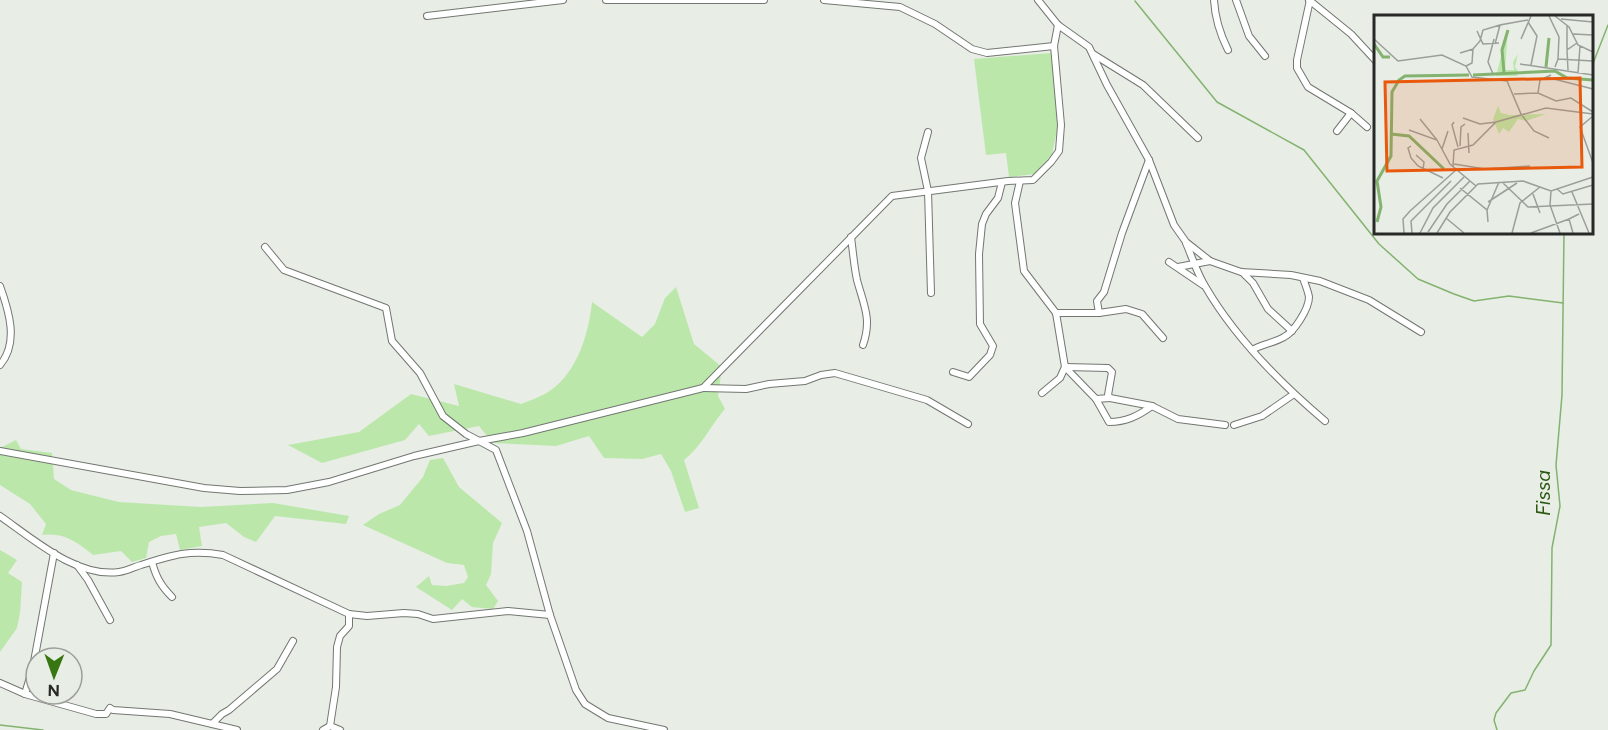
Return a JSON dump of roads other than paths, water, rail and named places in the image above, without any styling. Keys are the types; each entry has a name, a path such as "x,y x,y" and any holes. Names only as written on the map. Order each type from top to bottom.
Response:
{"street":[{"path":"428,16 563,0"},
{"path":"606,0 764,0"},
{"path":"824,0 900,7 935,24 972,49 987,53 1054,46"},
{"path":"1038,0 1058,25 1089,47 1107,85 1149,159 1174,225 1186,242 1204,285 1243,341 1294,394 1325,421"},
{"path":"1214,0 1220,33 1228,50"},
{"path":"1236,0 1249,36 1265,56"},
{"path":"1367,127 1351,113 1308,87 1298,68 1297,60 1310,0 1351,34 1374,59"},
{"path":"703,388 892,196 1033,180 1051,162 1059,151 1061,125 1054,46 1058,25"},
{"path":"1092,54 1143,85 1198,138"},
{"path":"1337,131 1351,113"},
{"path":"928,132 921,158 928,191 931,293"},
{"path":"1099,313 1097,301 1104,292 1122,233 1149,159"},
{"path":"1020,181 1015,203 1024,271 1056,313 1065,367 1060,378 1042,393"},
{"path":"953,372 969,377 990,355 993,346 980,324 979,254 982,224 998,198 1002,182"},
{"path":"851,237 857,279 868,318 868,331 863,345"},
{"path":"1186,242 1210,261 1241,272 1291,275 1320,281 1369,300 1421,332"},
{"path":"265,247 284,270 386,308 392,341 420,373 443,416 466,434 496,450 527,531 550,615 576,690 585,704 608,718 664,730"},
{"path":"1178,267 1194,262 1210,261"},
{"path":"1168,262 1204,285"},
{"path":"1241,272 1253,283 1268,309 1292,331"},
{"path":"1252,350 1263,343 1284,337 1292,331 1306,309 1309,298 1304,278"},
{"path":"0,286 8,307 11,327 6,359 0,365"},
{"path":"1056,313 1099,313 1126,309 1142,314 1162,338"},
{"path":"1065,367 1108,368 1112,372 1108,395 1110,398"},
{"path":"1065,367 1096,399 1108,422 1124,422 1152,406"},
{"path":"0,451 204,488 240,491 287,490 329,482 414,456 479,441 523,434 703,388 746,389 769,384 805,381 835,373 927,400 968,424"},
{"path":"1234,424 1262,416 1294,394"},
{"path":"1096,399 1110,398 1152,406 1178,419 1225,425"},
{"path":"0,516 54,553 76,565 99,571 119,572 182,552 203,551 223,555 349,614 367,616 404,613 418,614 433,619 508,611 550,615"},
{"path":"37,646 54,553"},
{"path":"152,562 156,577 172,597"},
{"path":"76,565 88,580 110,621"},
{"path":"330,726 336,687 337,647 340,636 349,626 349,614"},
{"path":"212,724 277,669 293,641"},
{"path":"0,683 24,694"},
{"path":"68,706 96,714 106,714 110,708 170,714 237,730"},
{"path":"323,730 330,726"},
{"path":"330,726 340,730"}],"waterway":[{"path":"1135,1 1217,102 1304,150 1379,244 1418,279 1474,301 1509,296 1563,303"},
{"name":"Fissa","path":"1593,63 1608,25"},
{"name":"Fissa","path":"1497,730 1494,720 1496,713 1511,693 1525,690 1551,645 1552,548 1560,506 1556,465 1562,395 1564,234"},
{"name":"Fissa","path":"0,725 43,730"}]}
